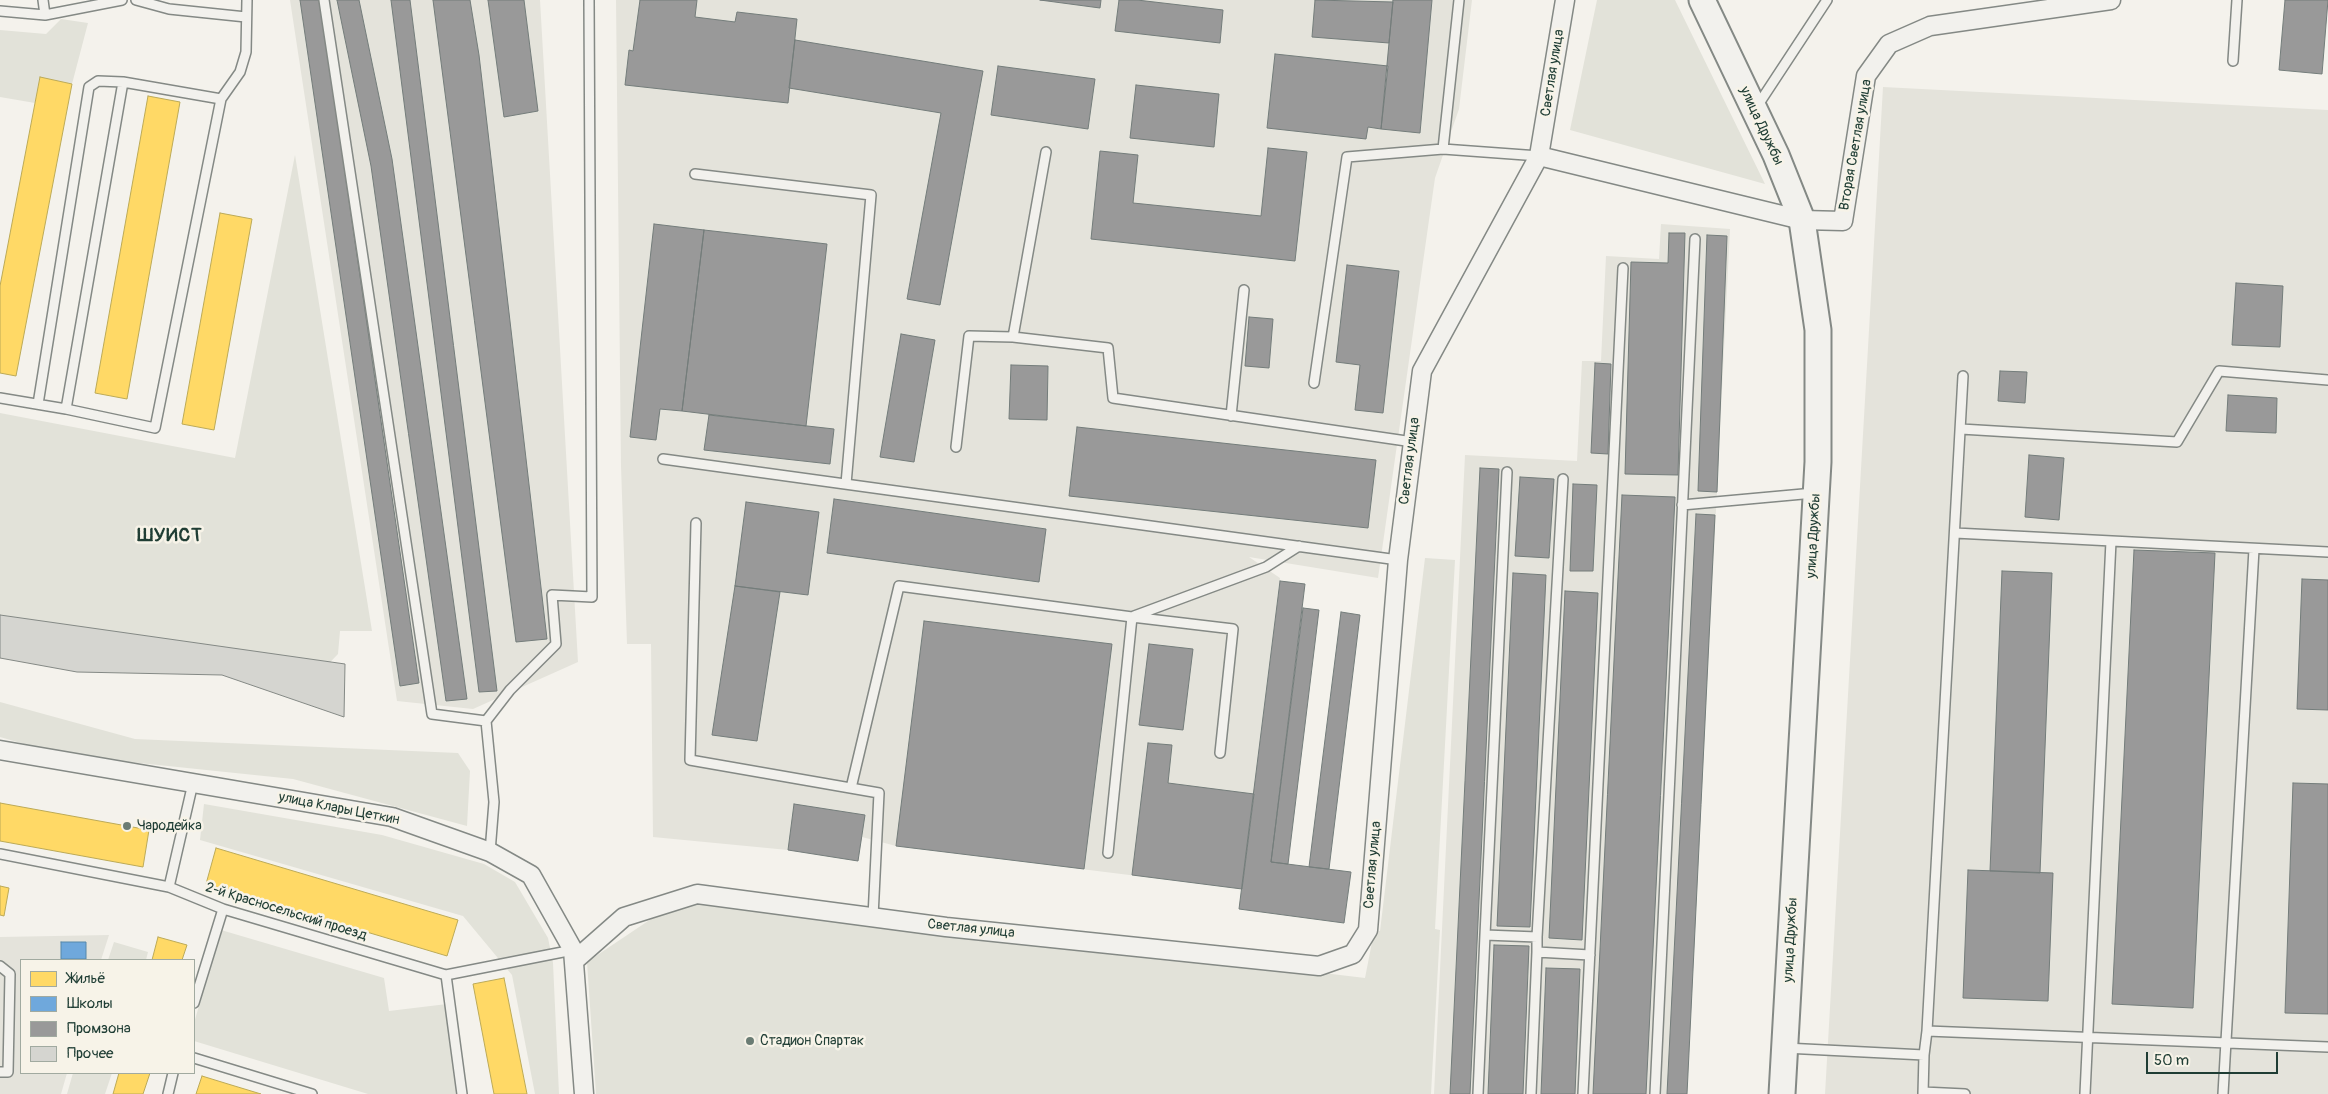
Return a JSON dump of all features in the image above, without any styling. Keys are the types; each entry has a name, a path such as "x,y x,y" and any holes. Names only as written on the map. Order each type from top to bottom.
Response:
{"street":[{"name":"Светлая улица","path":"574,956 624,917 697,894 956,928 1319,966 1353,954 1368,930 1398,560 1422,371 1539,156 1564,0"},
{"name":"улица Дружбы","path":"1702,0 1776,155 1802,220 1818,330 1816,493 1782,1094"},
{"name":"Вторая Светлая улица","path":"1802,220 1843,221 1866,76 1889,44 1930,26 2107,1"},
{"path":"1539,156 1802,220"},
{"name":"улица Клары Цеткин","path":"0,750 392,817 490,852 531,875 574,956 584,1094"}],"lane":[{"path":"43,0 45,15"},
{"path":"0,11 45,15 122,0"},
{"path":"136,0 246,17"},
{"path":"0,398 66,409 155,428 221,99 234,81 245,57 247,0"},
{"path":"324,0 432,714 486,721"},
{"path":"490,852 494,802 486,721 510,690 556,644 552,595 592,597 590,0"},
{"path":"1443,149 1459,0"},
{"path":"1755,110 1827,0"},
{"path":"2233,61 2237,0"},
{"path":"38,404 89,87 98,81 123,82 221,99"},
{"path":"66,409 123,82"},
{"path":"1314,383 1347,157 1443,149 1539,156"},
{"path":"1013,337 1046,152"},
{"path":"695,174 871,195 846,484"},
{"path":"1655,1094 1695,239"},
{"path":"1583,1094 1623,268"},
{"path":"1231,416 1244,290"},
{"path":"956,447 968,336 1013,337 1108,348 1113,398 1413,442"},
{"path":"1961,430 2177,442 2219,371 2328,380"},
{"path":"1964,376 1923,1093 1965,1094"},
{"path":"663,459 1398,560"},
{"path":"1478,1094 1507,472"},
{"path":"1531,1094 1537,937 1563,479"},
{"path":"1682,506 1816,493"},
{"path":"696,523 690,760 879,793 873,917"},
{"path":"1955,533 2328,552"},
{"path":"2085,1094 2111,541"},
{"path":"1132,617 1266,567 1300,546"},
{"path":"2223,1094 2254,549"},
{"path":"851,788 899,586 1233,630 1220,754"},
{"path":"1108,853 1132,617"},
{"path":"169,887 193,783"},
{"name":"2-й Красносельский проезд","path":"0,854 169,887 223,909 446,975"},
{"path":"195,1001 223,909"},
{"path":"1485,935 1537,937"},
{"path":"1537,952 1590,955"},
{"path":"462,1094 446,975 574,956"},
{"path":"0,966 10,974 8,1072 0,1072"},
{"path":"1927,1031 2328,1047"},
{"path":"1785,1048 1924,1055"},
{"path":"195,1058 312,1094"},
{"path":"168,1094 173,1074"}],"shaded area":[{"path":"290,0 540,0 578,662 473,709 397,701"},
{"path":"616,0 1472,0 1459,109 1435,178 1378,578 1249,557 1280,578 1242,889 896,846 862,837 858,861 788,850 653,837 651,644 627,644 621,466"},
{"path":"1597,0 1675,0 1765,184 1570,130"},
{"path":"61,19 88,23 72,84 40,78 35,103 0,97 0,30 46,34"},
{"path":"1883,87 2328,110 2328,1094 1825,1094"},
{"path":"295,155 372,631 340,631 338,654 314,679 0,623 0,413 235,458"},
{"path":"1661,224 1730,229 1687,1094 1434,1094 1465,455 1577,461 1582,361 1601,361 1606,256 1659,259"},
{"path":"1425,558 1455,560 1435,929 1440,930 1431,1094 596,1094 587,962 657,915 693,903 723,901 1365,978 1374,932 1380,931"},
{"path":"0,702 135,739 458,753 470,771 467,826 293,779 62,755 0,737"},
{"path":"204,804 382,835 484,864 515,882 548,938 553,963 559,1094 535,1094 512,975 463,916 200,840"},
{"path":"221,930 384,978 389,1011 447,1004 458,1094 368,1094 195,1041 195,1020"},
{"path":"109,935 101,959 20,959 20,1074 67,1074 61,1094 0,1094 0,937"},
{"path":"114,942 148,952 146,959 108,959"},
{"path":"73,1074 112,1074 105,1094 67,1094"}],"building: Жильё":[{"path":"40,77 72,84 16,376 0,373 0,286"},
{"path":"148,96 180,102 127,399 95,393"},
{"path":"220,213 252,219 214,430 182,424"},
{"path":"0,803 149,830 143,867 0,841"},
{"path":"216,848 458,920 447,956 206,884"},
{"path":"0,886 9,888 4,916 0,915"},
{"path":"158,937 187,945 182,959 152,959"},
{"path":"504,978 527,1094 494,1094 473,984"},
{"path":"119,1074 150,1074 143,1094 113,1094"},
{"path":"202,1076 228,1084 261,1094 196,1094"}],"building: Школы":[{"path":"61,942 86,942 86,959 61,959"}],"building: Промзона":[{"path":"300,0 320,0 419,683 400,686"},
{"path":"337,0 359,0 392,159 467,699 446,701 371,166"},
{"path":"391,0 410,0 497,691 479,692"},
{"path":"433,0 470,0 479,55 547,639 516,642"},
{"path":"488,0 524,0 538,111 504,117"},
{"path":"640,0 697,0 695,17 735,22 737,12 797,19 788,103 625,85 629,50 633,51"},
{"path":"1040,0 1101,0 1100,8"},
{"path":"1119,0 1137,0 1223,10 1220,43 1115,31"},
{"path":"1315,0 1393,2 1389,43 1312,37"},
{"path":"1393,0 1432,0 1420,133 1381,129"},
{"path":"2285,0 2328,0 2322,74 2279,70"},
{"path":"795,40 983,71 940,305 907,299 941,113 789,88"},
{"path":"1275,54 1388,66 1381,129 1368,127 1366,139 1267,128"},
{"path":"998,66 1095,79 1088,129 991,115"},
{"path":"1136,85 1219,94 1214,147 1130,138"},
{"path":"1268,148 1307,152 1295,261 1091,239 1100,151 1138,155 1133,203 1261,216"},
{"path":"654,224 704,230 682,411 660,409 656,440 630,437"},
{"path":"704,230 827,244 806,426 682,411"},
{"path":"1669,233 1685,233 1678,475 1625,474 1631,262 1668,263"},
{"path":"1707,235 1727,236 1717,492 1698,491"},
{"path":"1347,265 1399,271 1383,413 1355,410 1360,365 1336,362"},
{"path":"2236,283 2283,286 2280,347 2232,345"},
{"path":"1249,317 1273,319 1269,368 1245,366"},
{"path":"901,334 935,340 914,462 880,457"},
{"path":"1595,363 1611,364 1608,454 1591,453"},
{"path":"1011,365 1048,366 1047,420 1009,419"},
{"path":"2000,371 2027,372 2025,403 1998,401"},
{"path":"2228,395 2277,398 2276,433 2226,431"},
{"path":"709,415 834,429 830,464 704,450"},
{"path":"1077,427 1376,460 1368,528 1069,496"},
{"path":"2029,455 2064,458 2059,520 2025,517"},
{"path":"1480,468 1499,469 1470,1094 1450,1094"},
{"path":"1520,477 1554,479 1549,558 1515,556"},
{"path":"1573,484 1597,485 1593,571 1570,571"},
{"path":"1622,495 1675,497 1646,1094 1593,1094"},
{"path":"834,499 1046,529 1039,582 827,553"},
{"path":"746,502 819,512 808,595 735,586"},
{"path":"1696,514 1715,515 1687,1094 1667,1094"},
{"path":"2134,550 2215,553 2193,1008 2112,1004"},
{"path":"2002,571 2052,573 2040,873 1990,871"},
{"path":"1513,573 1546,575 1530,927 1497,926"},
{"path":"2302,579 2328,580 2328,710 2297,709"},
{"path":"1280,581 1305,584 1271,862 1351,872 1344,923 1239,909"},
{"path":"735,586 780,592 757,741 712,735"},
{"path":"1565,591 1598,593 1582,940 1549,938"},
{"path":"1303,608 1319,610 1288,864 1271,862"},
{"path":"1341,612 1360,615 1329,869 1309,867"},
{"path":"924,621 1112,644 1084,869 896,846"},
{"path":"1149,644 1193,649 1183,730 1139,725"},
{"path":"1148,743 1172,745 1168,783 1254,794 1242,889 1132,875"},
{"path":"2293,783 2328,784 2328,1014 2285,1013"},
{"path":"794,804 865,815 858,861 788,850"},
{"path":"1968,870 2053,873 2048,1001 1963,998"},
{"path":"1494,945 1529,946 1523,1094 1488,1094"},
{"path":"1546,968 1580,969 1575,1094 1541,1094"}],"building: Прочее":[{"path":"0,615 345,664 344,717 222,675 77,672 0,658"}],"place":[{"name":"Чародейка","path":"127,826"},
{"name":"Стадион Спартак","path":"750,1041"}],"district":[{"name":"ШУИСТ","path":"170,536"}]}
